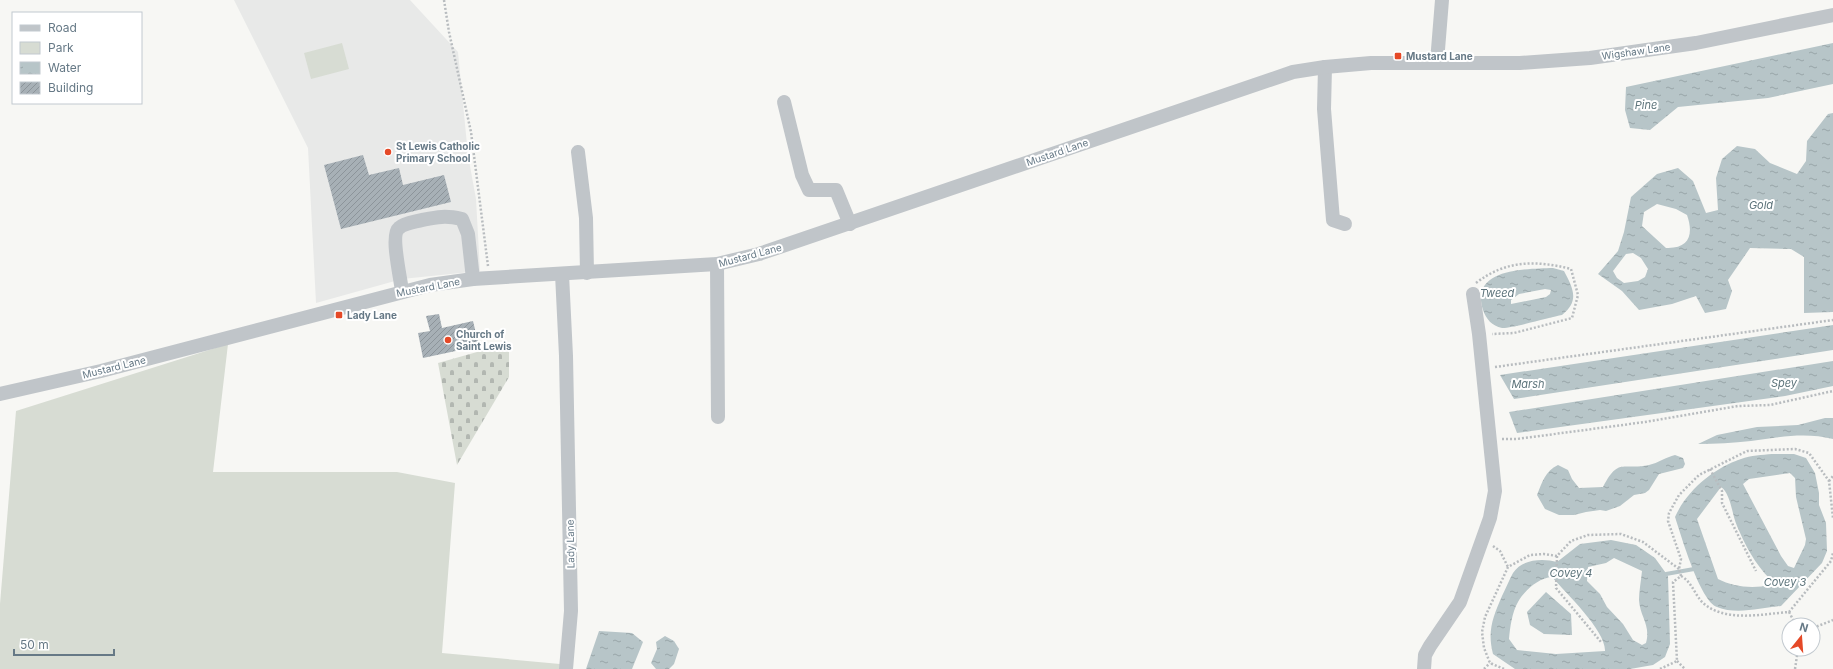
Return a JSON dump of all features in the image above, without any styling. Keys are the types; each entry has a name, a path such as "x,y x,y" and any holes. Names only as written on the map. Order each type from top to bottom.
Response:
{"street":[{"path":"1437,62 1442,0"},
{"name":"Wigshaw Lane","path":"1437,62 1520,63 1590,58 1696,43 1833,15"},
{"name":"Mustard Lane","path":"0,394 102,371 430,285 473,279 717,264 759,254 850,224 1228,93 1293,72 1325,67 1371,63 1437,62"},
{"path":"1325,67 1324,109 1333,220 1345,224"},
{"path":"784,102 802,175 809,190 836,190 850,224"},
{"path":"578,152 586,218 587,273"},
{"path":"402,292 395,245 396,231 399,226 447,215 462,219 468,234 473,279"},
{"path":"717,264 718,416"},
{"name":"Lady Lane","path":"562,274 566,356 571,611 566,669"},
{"path":"1424,669 1425,655 1460,602 1490,518 1495,491 1483,368 1472,294"}],"path":[{"path":"444,0 449,32 471,132 489,278"},
{"path":"1472,294 1476,282 1488,274 1516,264 1547,263 1571,269 1578,295 1572,318 1514,333 1479,334"},
{"path":"1483,368 1833,320"},
{"path":"1490,440 1517,439 1645,422 1738,406 1770,404 1833,391"},
{"path":"1833,518 1832,491 1829,481 1810,453 1795,448 1748,451 1728,459 1700,475 1679,496 1668,513 1668,521 1681,560 1679,569 1681,576 1687,579 1696,595 1709,608 1724,614 1751,615 1789,612 1831,560 1833,553"},
{"path":"1710,469 1722,491 1722,503 1756,571"},
{"path":"1829,481 1833,476"},
{"path":"1601,642 1556,588 1556,556 1571,541 1588,535 1621,534 1643,542 1679,569"},
{"path":"1483,538 1500,551 1508,567"},
{"path":"1490,663 1482,632 1485,617 1508,567 1530,555 1544,554 1556,556"},
{"path":"1681,576 1673,582 1677,661 1685,669"},
{"path":"1789,612 1792,617"},
{"path":"1821,625 1833,620"},
{"path":"1795,669 1797,657"},
{"path":"1660,669 1677,661"},
{"path":"1484,669 1490,663"},
{"path":"1490,663 1504,669"}],"shaded area":[{"name":"St Lewis Catholic Primary School","path":"234,0 410,0 458,52 468,155 476,199 480,271 402,279 316,303 308,148"}],"green space":[{"path":"342,43 349,69 311,79 304,53"},
{"path":"509,343 509,377 457,465 438,363"},
{"path":"228,344 213,472 397,472 455,483 442,653 560,664 560,669 0,669 0,604 16,411"}],"water":[{"name":"Pine","path":"1833,43 1833,84 1768,98 1678,107 1650,130 1630,128 1625,110 1626,87"},
{"name":"Gold","path":"1833,113 1833,312 1804,313 1804,257 1791,249 1750,248 1728,280 1732,291 1726,309 1705,313 1696,296 1672,304 1639,310 1622,291 1598,274 1618,251 1624,232 1631,197 1657,174 1678,168 1693,181 1706,213 1718,210 1716,178 1722,159 1737,146 1755,149 1770,163 1797,174 1806,161 1807,141 1828,114","holes":["1657,204 1676,209 1687,215 1690,229 1688,239 1685,243 1674,248 1666,248 1642,226 1644,212","1633,253 1641,258 1648,269 1645,277 1638,281 1624,283 1617,278 1613,271 1626,254"]},
{"name":"Tweed","path":"1553,268 1564,271 1570,283 1573,299 1568,310 1562,315 1506,328 1495,326 1490,322 1483,310 1481,296 1484,286 1492,279 1503,274 1516,271","holes":["1545,289 1551,290 1550,294 1546,297 1511,304 1511,300 1519,294"]},
{"name":"Marsh","path":"1833,325 1833,350 1514,399 1500,375"},
{"name":"Spey","path":"1833,361 1833,386 1785,396 1517,433 1509,412"},
{"path":"1825,418 1833,418 1833,439 1813,436 1792,436 1718,444 1698,444 1717,435 1757,427 1798,425"},
{"name":"Covey 3","path":"1768,454 1794,454 1806,458 1815,473 1819,493 1819,505 1826,523 1827,551 1822,563 1781,606 1740,611 1717,607 1704,593 1698,581 1686,552 1675,517 1680,507 1694,489 1711,474 1741,459","holes":["1790,473 1795,478 1796,497 1806,539 1805,545 1794,568 1788,566 1781,556 1743,484 1749,479","1721,487 1727,494 1735,521 1743,540 1755,561 1770,579 1770,585 1757,587 1743,586 1730,584 1718,579 1697,519"]},
{"path":"1675,455 1683,458 1685,464 1683,468 1659,474 1649,490 1645,493 1634,495 1620,506 1606,511 1600,510 1574,515 1559,515 1545,509 1537,495 1547,474 1558,465 1568,470 1572,479 1579,488 1603,487 1613,471 1618,468 1649,465"},
{"name":"Covey 4","path":"1611,540 1636,545 1655,558 1668,576 1670,644 1665,657 1653,665 1630,669 1515,669 1493,654 1491,646 1492,624 1513,573 1517,568 1527,562 1545,560 1557,562 1580,544","holes":["1614,558 1642,571 1639,600 1647,631 1646,643 1642,645 1633,640 1623,624 1607,607 1600,594 1587,581 1588,567 1606,563","1552,577 1592,623 1604,643 1605,651 1556,654 1517,650 1509,639 1513,615 1521,598 1537,582"]},
{"path":"1546,592 1571,614 1572,635 1544,634 1530,625 1527,612"},
{"path":"599,631 632,633 643,642 632,669 586,669"},
{"path":"665,636 674,641 679,649 674,664 669,669 656,669 651,663 657,649 656,642"}],"building":[{"path":"363,155 369,175 399,168 403,185 444,175 451,202 341,229 324,165"},
{"name":"Church of Saint Lewis","path":"439,314 442,328 473,321 479,346 423,358 418,333 430,331 426,316"}],"waterway":[{"path":"1666,574 1694,569"}],"place":[{"name":"Mustard Lane","path":"1398,56"},
{"name":"St Lewis Catholic Primary School","path":"388,152"},
{"name":"Lady Lane","path":"339,315"},
{"name":"Church of Saint Lewis","path":"448,340"}]}
